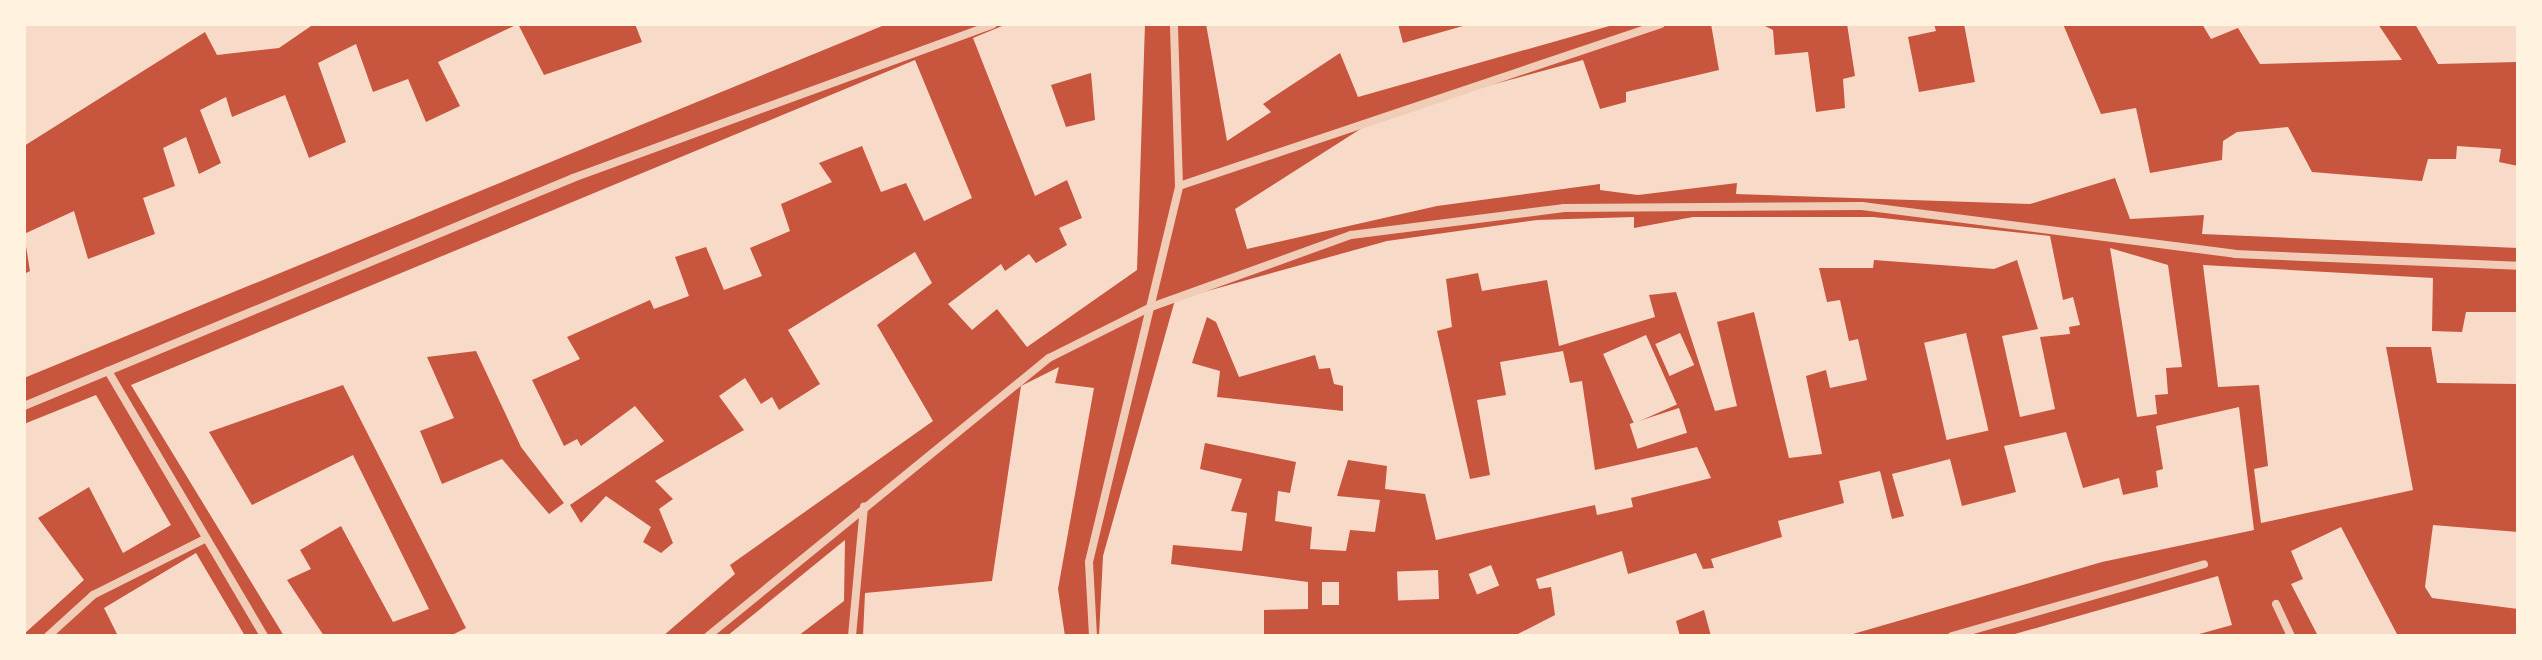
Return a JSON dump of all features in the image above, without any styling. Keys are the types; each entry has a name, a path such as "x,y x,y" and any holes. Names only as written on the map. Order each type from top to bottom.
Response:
{"street":[{"path":"24,406 573,178 993,24"},
{"path":"1093,636 1089,562 1179,186 1174,24"},
{"path":"1179,186 1661,24"},
{"path":"708,636 1049,358 1151,307 1351,235 1564,208 1862,206 2235,254 2518,266"},
{"path":"108,371 264,636"},
{"path":"852,636 864,507"},
{"path":"48,636 93,595 205,539"},
{"path":"1952,636 2204,564"},
{"path":"2276,604 2291,636"}],"building":[{"path":"24,24 314,24 279,48 217,55 205,32 24,146"},
{"path":"518,24 544,75 642,42 635,24 887,24 24,378 24,274 30,271 24,234 74,211 88,259 155,234 143,198 175,186 163,148 186,137 199,174 221,163 200,110 226,97 232,117 285,95 309,158 346,142 318,63 356,44 373,92 408,79 426,122 460,106 438,62"},
{"path":"1007,24 1145,24 1137,270 1027,347 997,309 972,330 948,304 1001,264 1005,271 1029,254 1036,263 1067,245 1059,228 1082,218 1067,180 1035,196 973,38","holes":["1091,73 1095,120 1066,127 1051,85"]},
{"path":"1206,24 1398,24 1403,43 1470,24 1613,25 1358,97 1340,53 1263,104 1271,112 1227,141"},
{"path":"1711,24 1761,24 1773,30 1775,55 1808,52 1816,112 1845,108 1843,79 1855,76 1847,24 1934,24 1936,31 1908,37 1919,92 1975,82 1964,24 2063,24 2101,114 2136,108 2150,173 2222,160 2223,141 2237,132 2288,127 2312,172 2422,181 2428,159 2456,159 2457,146 2501,149 2499,162 2518,166 2518,248 2202,234 2204,215 2130,219 2115,178 2030,204 1736,194 1737,183 1638,195 1600,190 1600,184 1437,206 1247,249 1235,209 1384,114 1583,60 1600,109 1626,102 1626,92 1719,70"},
{"path":"2202,24 2378,24 2402,60 2260,64 2238,28 2211,39"},
{"path":"2415,24 2518,24 2518,62 2438,64"},
{"path":"915,60 972,198 924,221 906,183 881,192 862,146 819,163 832,182 781,204 790,231 750,248 762,276 724,290 706,247 675,257 689,296 654,309 650,300 567,337 580,359 532,380 564,446 577,439 581,446 635,406 664,441 570,505 581,523 606,496 651,527 643,542 661,553 673,543 659,509 673,499 655,481 744,430 719,396 745,378 761,404 772,397 779,410 820,384 788,330 915,252 932,283 877,325 933,421 730,565 735,574 663,636 450,636 466,628 343,385 209,432 252,505 353,455 429,609 393,622 341,526 300,550 311,569 287,580 324,636 284,636 131,385","holes":["476,351 521,447 564,503 549,514 502,459 442,484 420,431 454,418 427,357"]},
{"path":"1634,217 1634,228 1693,217 1873,217 2050,236 2063,300 2073,297 2080,325 2069,327 2070,334 2040,337 2055,409 2020,417 2002,336 2038,329 2017,260 1994,269 1874,260 1873,268 1819,268 1827,302 1840,300 1849,341 1858,339 1867,380 1830,388 1826,370 1806,376 1822,454 1789,458 1754,312 1717,322 1737,406 1715,411 1676,292 1649,295 1655,317 1559,346 1547,280 1482,291 1478,273 1446,279 1452,327 1437,331 1470,479 1490,475 1477,400 1506,395 1500,362 1563,351 1570,383 1582,381 1595,470 1697,447 1711,478 1631,498 1633,507 1611,512 1597,515 1595,505 1436,540 1425,494 1385,489 1387,466 1348,460 1337,496 1380,500 1375,532 1350,530 1346,551 1310,549 1312,527 1275,521 1278,491 1290,493 1296,462 1205,443 1200,469 1242,479 1231,511 1247,513 1242,551 1173,545 1171,564 1308,582 1308,609 1264,610 1264,636 1099,636 1103,556 1175,300 1387,241 1537,220","holes":["1207,317 1216,322 1239,377 1315,355 1319,369 1330,368 1334,384 1343,386 1343,411 1217,397 1220,371 1192,363"]},
{"path":"2110,248 2168,265 2182,367 2166,368 2168,394 2155,395 2157,414 2137,417"},
{"path":"2203,265 2433,278 2432,331 2462,332 2466,312 2518,312 2518,384 2437,383 2431,347 2386,347 2413,490 2261,523 2254,469 2268,466 2259,385 2218,387"},
{"path":"1680,333 1694,365 1670,376 1655,344"},
{"path":"1966,333 1988,430 1947,440 1924,343"},
{"path":"1646,335 1677,404 1634,424 1603,354"},
{"path":"1059,367 1055,383 1094,388 1058,589 1065,636 863,636 865,593 992,581 1021,386"},
{"path":"96,395 171,525 123,553 89,487 38,518 84,580 24,634 24,424"},
{"path":"2239,407 2254,530 2102,562 1846,636 1711,636 1704,610 1676,621 1680,636 1514,636 1555,615 1551,587 1539,589 1536,579 1622,551 1628,574 1696,553 1703,569 1714,568 1711,559 1782,537 1778,521 1844,503 1839,481 1880,471 1892,519 1904,516 1892,474 1950,459 1962,506 2016,492 2004,446 2066,432 2083,488 2119,478 2123,495 2158,487 2156,471 2163,469 2156,426"},
{"path":"1679,408 1687,433 1638,449 1630,424"},
{"path":"2433,525 2518,532 2518,609 2432,598 2425,587"},
{"path":"2341,527 2398,636 2318,636 2291,584 2303,579 2291,551"},
{"path":"845,540 844,601 798,636 727,636"},
{"path":"196,553 245,636 118,636 104,608"},
{"path":"1491,565 1499,585 1477,594 1469,574"},
{"path":"1438,570 1439,599 1398,600 1397,571"},
{"path":"2218,576 2232,625 2192,636 2008,636"},
{"path":"1322,582 1339,582 1339,605 1322,605"}]}
